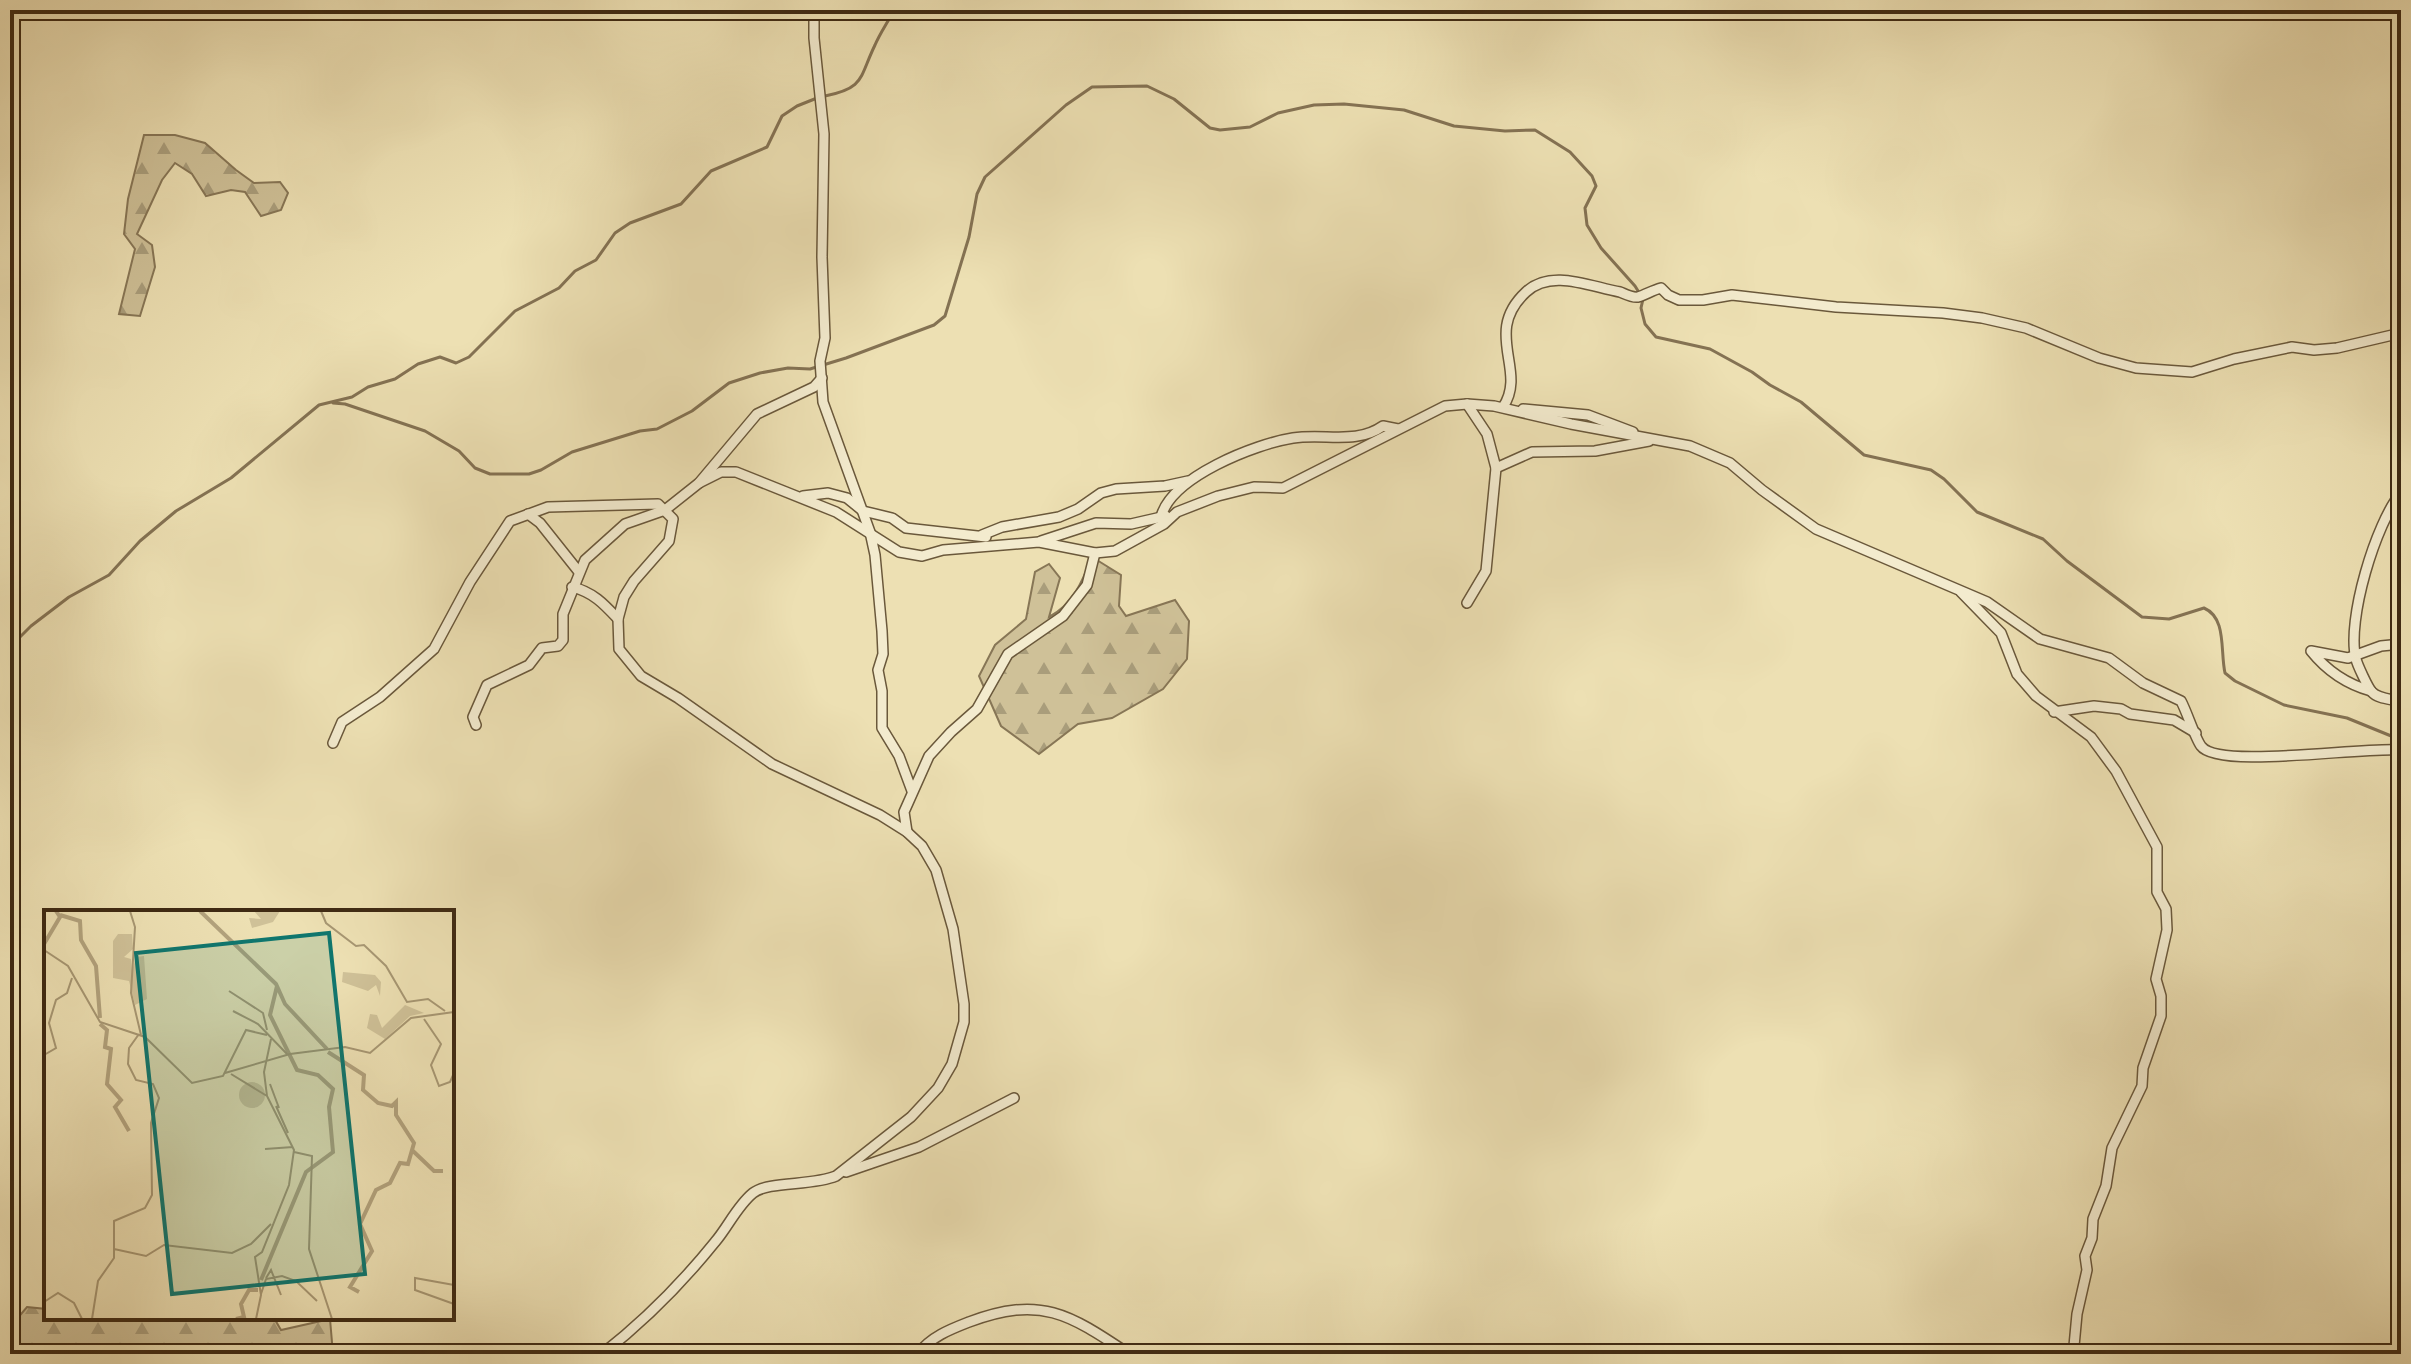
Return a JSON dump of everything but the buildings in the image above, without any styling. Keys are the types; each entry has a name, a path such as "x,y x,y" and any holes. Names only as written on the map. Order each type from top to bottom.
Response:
{"street":[{"path":"814,10 824,134 823,402 870,532 882,631 883,654 878,670 882,691 882,728 899,756 912,791"},
{"path":"1498,407 1513,388 1504,328 1526,291 1546,279 1642,294 1661,288 1679,300 1732,295 1796,304 1982,318 2026,328 2099,358 2136,368 2192,372 2234,359 2292,347 2314,350 2337,348 2401,333"},
{"path":"476,725 473,717 487,685 529,665 542,648 558,646 563,640 563,614 585,560 625,524 665,510 699,483 757,414 814,387 821,370"},
{"path":"1467,404 1487,434 1496,468 1486,571 1467,603"},
{"path":"1039,542 1096,523 1131,524 1161,517 1218,496 1254,487 1283,488 1445,406 1467,404 1498,407 1690,446 1730,463 1816,529 1987,602 2040,639 2109,658 2143,683 2181,701 2202,747 2214,755 2286,757 2346,750 2401,750"},
{"path":"1161,517 1164,507 1191,481 1225,462 1281,441 1317,437 1357,438 1370,435 1383,426 1398,429"},
{"path":"1496,468 1532,452 1595,451 1652,439"},
{"path":"699,483 721,472 736,472 836,512 899,552 922,556 943,550 1039,542 1095,553 1115,551 1164,524 1177,512"},
{"path":"982,535 1002,527 1059,517 1078,509 1101,493 1116,489 1191,481"},
{"path":"798,497 828,493 847,498 863,511 892,518 906,528 982,535 1004,544"},
{"path":"2401,493 2392,504 2371,552 2359,606 2355,656 2371,691 2376,696 2401,702"},
{"path":"333,743 342,722 380,697 434,649 470,582 510,521 548,507 658,504 665,510 673,519 669,541 624,597 618,619 619,649 641,676 772,764 880,815 907,832 922,846 936,870 953,929 964,1022 952,1064 938,1088 911,1117 836,1176"},
{"path":"528,514 540,523 579,572"},
{"path":"907,832 904,812 929,756 977,709 1008,654 1063,616 1087,585 1095,553"},
{"path":"572,587 587,591 618,619"},
{"path":"1958,589 2001,633 2017,674 2054,712 2091,737 2116,771 2157,847 2157,892 2166,909 2167,930 2156,979 2161,996 2161,1016 2143,1068 2142,1086 2112,1148 2106,1186 2093,1219 2092,1238 2085,1256 2087,1270 2077,1314 2074,1346 2069,1354"},
{"path":"2371,691 2342,680 2324,667 2311,651 2336,657 2355,656 2381,646 2401,644"},
{"path":"2054,712 2094,706 2121,709 2130,714 2174,720 2196,733"},
{"path":"602,1354 645,1319 702,1258 754,1192 771,1186 824,1181 919,1147 1014,1098"},
{"path":"918,1354 945,1332 967,1323 1012,1308 1033,1307 1070,1318 1129,1354"}],"green space":[{"path":"144,135 175,135 205,143 254,183 280,182 288,193 281,210 261,216 245,192 231,190 206,196 192,174 175,163 162,180 137,234 152,245 155,267 140,316 119,314 135,249 124,234 128,199"},
{"path":"1092,557 1121,575 1119,606 1126,616 1175,600 1189,621 1187,659 1163,689 1112,718 1078,724 1039,754 1001,726 979,676 995,645 1026,619 1035,572 1049,564 1060,578 1049,617 1071,599"},
{"path":"27,1307 44,1309 44,1320 275,1320 281,1330 330,1320 333,1354 21,1354 10,1327"}],"waterway":[{"path":"825,96 847,89 859,80 894,10"},
{"path":"2397,10 2401,13"},
{"path":"333,403 345,404 425,431 459,451 475,468 490,474 529,474 572,452 640,431 657,429 692,411 729,383 788,368 810,369 934,325 945,316 969,237 977,194 985,177 1066,105 1092,87 1147,86 1174,99 1210,128 1220,130 1250,127 1278,113 1314,105 1344,104 1404,110 1454,126 1505,131 1535,130 1570,152 1592,176 1596,186 1585,208 1587,225 1601,248 1635,286 1643,299 1641,308 1645,324 1656,337 1710,349 1752,372 1801,402 1864,455 1931,470 1977,512 2043,539 2067,561 2142,617 2169,619 2204,608 2216,619 2225,673 2235,681 2284,705 2347,718 2401,740"},
{"path":"10,647 31,626 69,597 109,575 140,541 176,511 231,478 319,405 352,397 368,387 395,379 418,364 440,357 456,363 469,357 515,311 559,288 575,271 596,260 615,233 630,223 681,204 711,171 767,147 782,116 817,98"}]}
